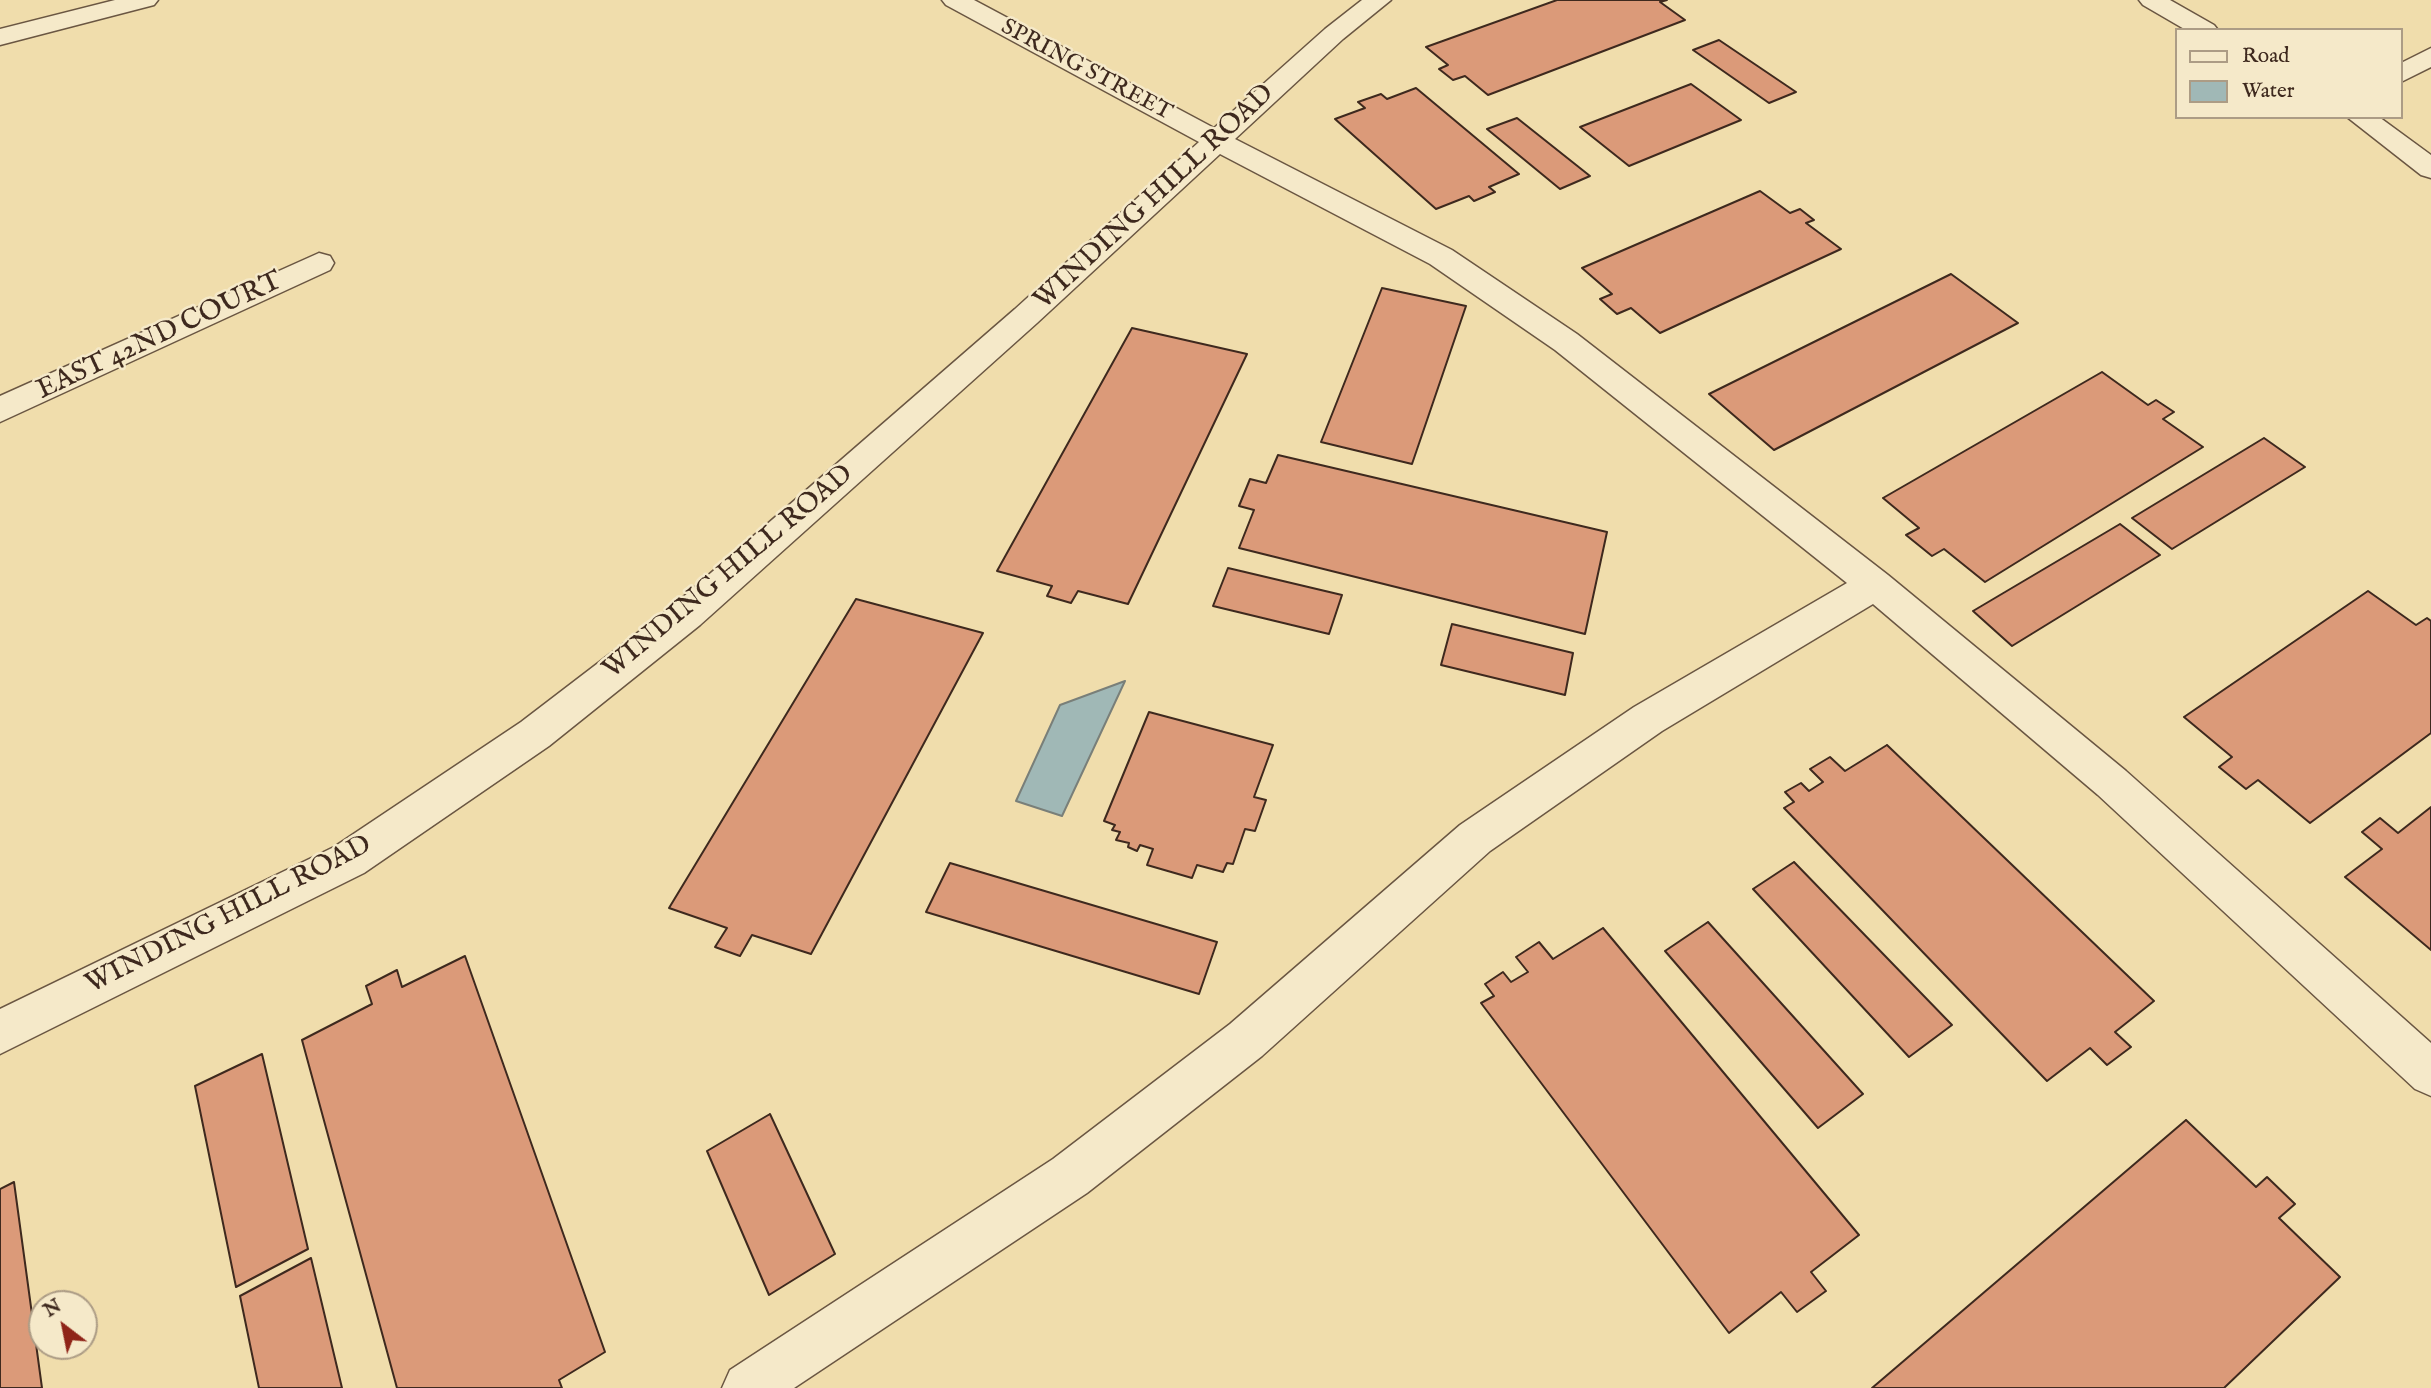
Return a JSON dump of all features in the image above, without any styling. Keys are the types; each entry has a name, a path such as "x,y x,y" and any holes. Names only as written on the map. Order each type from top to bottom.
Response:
{"street":[{"path":"0,37 145,0"},
{"name":"SPRING STREET","path":"955,0 1217,141 1441,257 1566,342 1875,584 2112,783 2431,1073"},
{"name":"WINDING HILL ROAD","path":"0,1032 349,860 535,734 697,606 1026,316 1334,34 1378,0"},
{"path":"2152,0 2201,28"},
{"path":"2403,73 2431,56"},
{"path":"2364,119 2431,169"},
{"name":"EAST 42ND COURT","path":"0,410 319,263"},
{"path":"748,1388 1070,1176 1246,1040 1475,838 1648,719 1875,584"}],"water":[{"path":"1125,681 1062,816 1016,801 1060,705"}],"building":[{"path":"1557,0 1667,0 1660,2 1685,20 1488,95 1465,76 1453,80 1439,69 1448,65 1426,47"},
{"path":"1719,40 1796,92 1769,103 1693,50"},
{"path":"1691,84 1741,120 1629,166 1580,127"},
{"path":"1416,88 1519,174 1489,187 1495,192 1474,201 1469,196 1436,209 1335,119 1365,108 1358,102 1381,94 1387,99"},
{"path":"1517,118 1590,176 1560,189 1487,129"},
{"path":"1760,191 1790,213 1800,209 1814,220 1806,223 1841,249 1660,333 1631,308 1617,314 1600,299 1612,294 1582,268"},
{"path":"1951,274 2018,323 1774,450 1709,394"},
{"path":"1382,288 1466,306 1412,464 1321,442"},
{"path":"1132,328 1247,354 1128,604 1078,591 1071,603 1047,596 1052,586 997,571"},
{"path":"2102,372 2148,405 2156,400 2174,412 2163,419 2203,447 1985,582 1944,549 1932,556 1906,535 1919,528 1883,498"},
{"path":"2264,438 2305,467 2172,549 2132,518"},
{"path":"1278,455 1607,532 1585,634 1239,548 1254,510 1239,506 1250,479 1266,483"},
{"path":"2120,524 2160,555 2012,646 1973,611"},
{"path":"1228,568 1342,595 1329,634 1213,606"},
{"path":"2368,591 2416,625 2427,618 2431,621 2431,733 2310,823 2258,780 2246,789 2219,767 2232,757 2184,717"},
{"path":"856,599 983,633 811,954 752,935 740,956 715,947 727,928 669,908"},
{"path":"1452,624 1573,653 1565,695 1441,665"},
{"path":"1149,712 1273,745 1254,797 1266,800 1255,831 1245,829 1233,864 1227,863 1223,872 1197,865 1192,878 1147,865 1153,849 1140,845 1137,851 1128,847 1129,843 1116,840 1120,832 1112,830 1115,825 1104,821"},
{"path":"1887,745 2154,1001 2115,1032 2131,1047 2107,1065 2090,1048 2047,1081 1784,808 1794,802 1785,792 1801,783 1809,791 1823,782 1810,769 1830,757 1845,771"},
{"path":"2431,807 2431,950 2345,877 2382,849 2362,832 2380,818 2398,833"},
{"path":"1794,862 1952,1025 1909,1057 1753,889"},
{"path":"950,863 1217,942 1199,994 926,912"},
{"path":"1708,922 1863,1094 1818,1128 1665,951"},
{"path":"1603,928 1859,1235 1811,1272 1826,1291 1797,1312 1781,1292 1729,1333 1481,1003 1494,996 1485,984 1503,972 1511,982 1528,972 1516,957 1539,942 1553,959"},
{"path":"465,956 605,1352 559,1380 562,1388 397,1388 302,1040 372,1004 366,986 397,970 402,987"},
{"path":"262,1054 308,1249 236,1287 195,1086"},
{"path":"770,1114 835,1254 769,1295 707,1151"},
{"path":"2186,1120 2256,1187 2267,1177 2295,1204 2279,1218 2340,1277 2224,1388 1872,1388"},
{"path":"14,1182 29,1290 28,1360 38,1360 42,1388 0,1388 0,1189"},
{"path":"311,1258 342,1388 259,1388 240,1296"}]}
